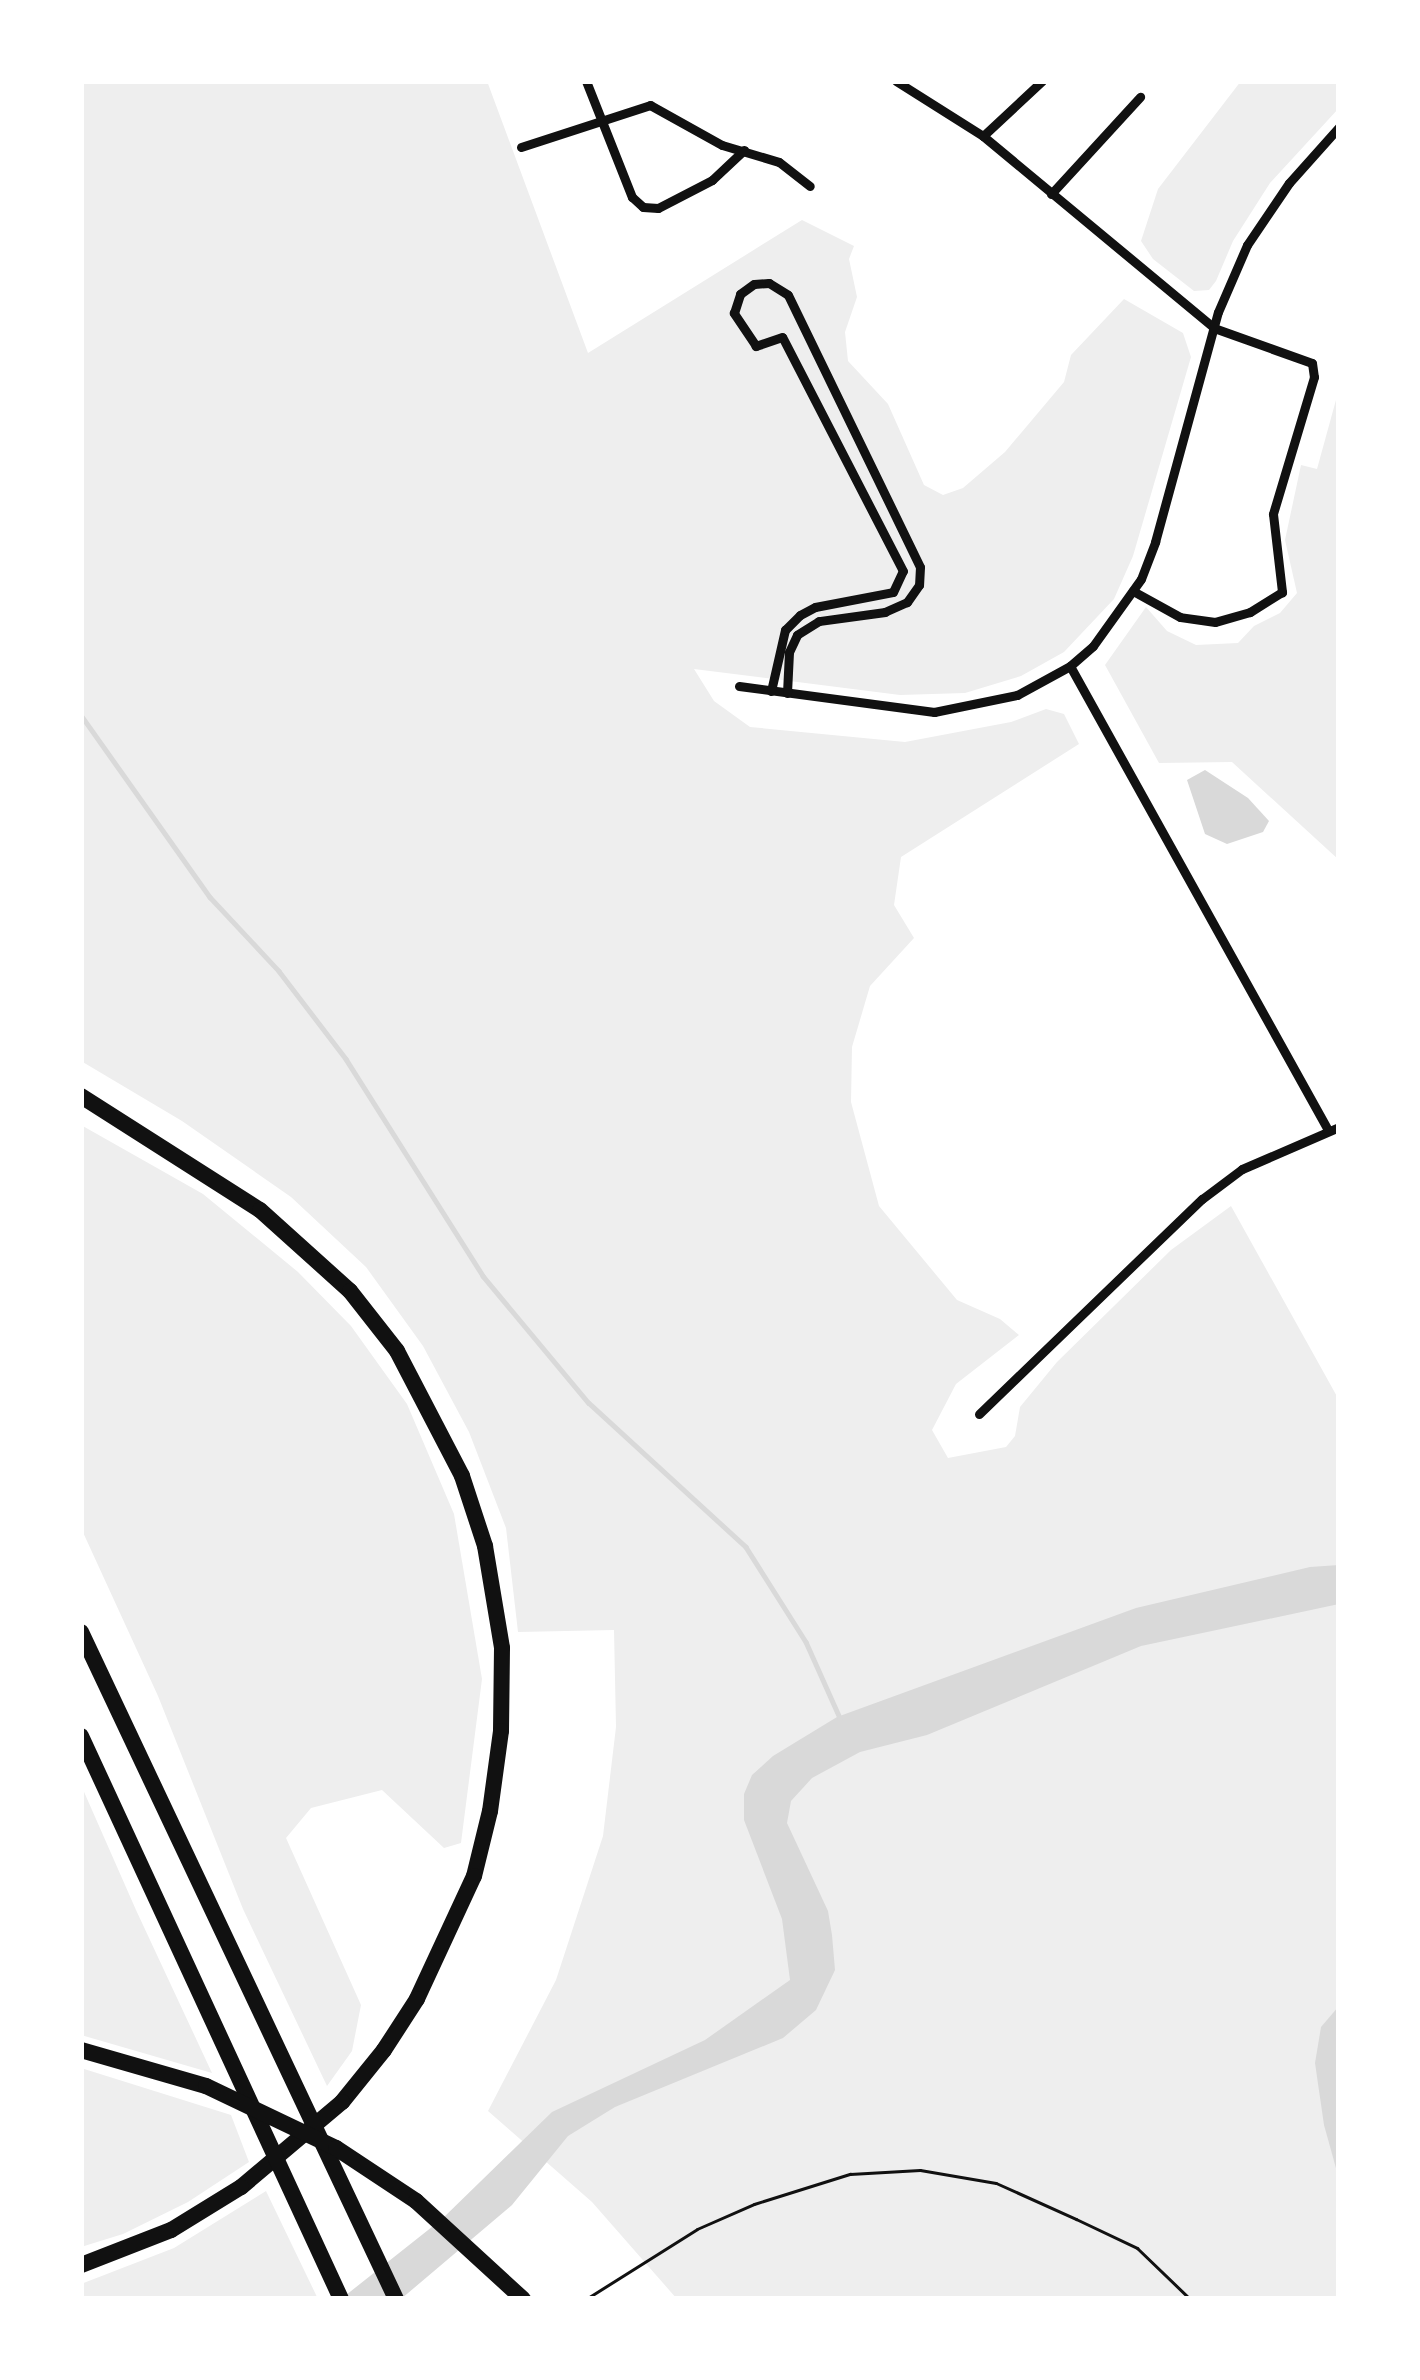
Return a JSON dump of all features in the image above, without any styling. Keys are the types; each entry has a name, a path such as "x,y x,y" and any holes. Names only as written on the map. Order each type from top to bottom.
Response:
{"highway":[{"path":"81,1096 260,1210 350,1291 398,1351 462,1476 485,1546 502,1648 501,1731 490,1811 474,1876 417,1999 384,2050 341,2102 241,2188 170,2230 81,2265"},
{"path":"81,1633 396,2299"},
{"path":"81,1736 340,2299"},
{"path":"81,2050 206,2086 336,2148 416,2201 523,2299"}],"street":[{"path":"586,81 632,197 651,209 712,180 744,150"},
{"path":"896,81 983,136 1214,328 1312,363 1314,376 1273,514 1282,592 1250,612 1215,622 1180,617 1132,591"},
{"path":"983,136 1042,81"},
{"path":"1051,194 1140,97"},
{"path":"520,147 650,105 722,145 800,173 810,186"},
{"path":"739,686 934,712 997,702 1070,666 1093,646 1132,591 1155,542 1214,328 1262,218 1339,127"},
{"path":"771,691 785,630 800,615 815,607 893,592 903,571 782,337 755,346 734,314 740,294 754,284 769,283 788,296 920,567 920,585 908,602 885,612 819,621 797,635 789,652 787,693"},
{"path":"979,1414 1202,1199 1242,1169 1333,1129 1070,666"}],"path":[{"path":"586,2299 697,2229 754,2204 850,2174 920,2170 996,2183 1137,2248 1190,2299"}],"shaded area":[{"path":"81,81 487,81 588,353 802,220 854,246 849,259 857,297 845,332 848,361 888,404 924,485 943,495 963,488 1005,452 1064,382 1071,355 1124,299 1183,333 1191,357 1133,556 1114,599 1064,652 1021,676 965,693 900,695 694,669 714,701 750,727 905,742 1011,722 1046,709 1064,714 1079,744 901,857 894,905 914,938 870,986 852,1047 851,1102 879,1206 957,1300 1000,1319 1019,1335 956,1384 932,1430 948,1458 1006,1447 1015,1436 1020,1407 1057,1362 1171,1250 1231,1206 1339,1400 1339,2299 677,2299 592,2202 488,2111 556,1980 603,1836 616,1727 614,1630 518,1632 506,1528 469,1432 423,1346 366,1267 291,1197 182,1121 81,1061"},
{"path":"1241,81 1339,81 1339,108 1270,183 1209,290 1194,291 1153,259 1141,241 1158,189"},
{"path":"1339,389 1339,860 1232,762 1159,763 1105,665 1146,607 1167,631 1196,645 1238,643 1254,626 1280,613 1297,593 1285,540 1301,465 1317,469"},
{"path":"1205,770 1248,798 1269,821 1263,832 1227,844 1205,834 1187,780"},
{"path":"81,1125 203,1194 298,1272 351,1326 407,1404 454,1514 482,1679 461,1843 444,1848 382,1790 311,1808 286,1838 361,2005 352,2051 327,2086 243,1909 158,1696 81,1528"},
{"path":"1339,1565 1339,1604 1141,1646 927,1735 860,1752 812,1778 791,1801 787,1823 828,1911 832,1935 835,1970 816,2010 783,2038 615,2107 568,2136 512,2205 401,2299 341,2299 442,2219 552,2112 705,2040 790,1980 782,1919 744,1820 744,1794 752,1775 773,1756 837,1717 1136,1608 1310,1567"},
{"path":"81,1785 136,1910 212,2073 81,2035"},
{"path":"1339,2006 1339,2179 1324,2125 1315,2063 1321,2027"},
{"path":"81,2068 231,2115 249,2162 188,2202 123,2234 81,2247"},
{"path":"266,2191 318,2299 81,2299 81,2284 174,2248"}],"waterway":[{"path":"81,715 210,897 279,971 346,1059 483,1276 589,1403 746,1547 806,1642 840,1718"}]}
